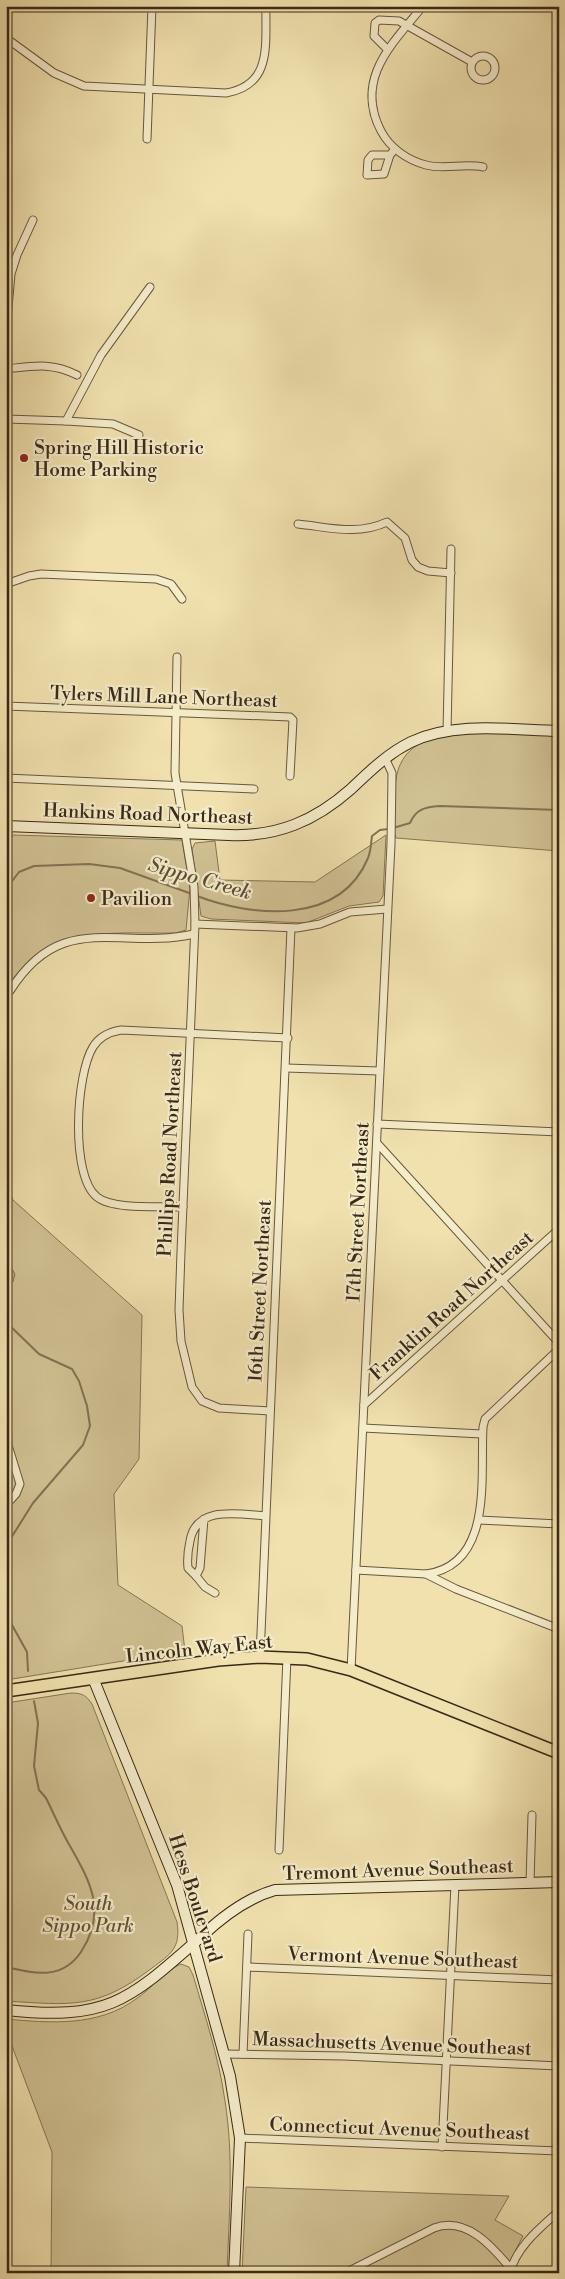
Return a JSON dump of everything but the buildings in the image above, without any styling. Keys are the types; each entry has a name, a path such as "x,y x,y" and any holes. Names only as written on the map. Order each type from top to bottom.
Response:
{"main road":[{"name":"Lincoln Way East","path":"6,1691 170,1666 260,1656 287,1657 323,1662 351,1670 559,1753"}],"street":[{"path":"147,139 152,6"},
{"path":"6,38 54,73 75,83 93,88 226,93 248,86 257,77 263,64 266,6"},
{"path":"422,6 387,49 375,73 372,86 372,105 379,126 395,149 413,160 431,166 483,167"},
{"path":"387,49 375,39 376,22 379,20 396,20 472,62"},
{"path":"390,155 395,149"},
{"path":"6,330 11,274 33,220"},
{"path":"66,421 101,355 150,287"},
{"path":"6,369 46,365 60,368 77,376"},
{"path":"6,419 113,424 139,435"},
{"path":"298,524 352,530 374,528 386,522 405,538 414,562 418,567 428,571 451,573"},
{"path":"447,732 451,549"},
{"path":"6,584 24,577 41,574 156,579 171,584 182,599"},
{"name":"Phillips Road Northeast","path":"177,657 175,758 177,786 194,887 195,924 179,1310 181,1341 192,1387 199,1398 214,1408 270,1411"},
{"name":"Tylers Mill Lane Northeast","path":"6,706 291,718 290,776"},
{"name":"Hankins Road Northeast","path":"8,826 186,834 256,835 296,825 330,806 385,758 412,742 447,732 476,730 559,731"},
{"name":"17th Street Northeast","path":"351,1670 392,820 392,773 385,758"},
{"path":"6,778 254,789"},
{"path":"6,837 8,826"},
{"path":"195,924 291,928 312,926 350,912 387,909"},
{"name":"16th Street Northeast","path":"260,1656 288,1038 291,928"},
{"path":"10,991 22,974 38,958 52,949 79,938 97,936 165,938 194,934"},
{"path":"183,1208 104,1201 96,1196 84,1178 79,1114 88,1059 99,1040 110,1033 121,1030 288,1038"},
{"path":"286,1068 379,1071"},
{"path":"378,1124 559,1132"},
{"path":"377,1143 559,1343"},
{"name":"Franklin Road Northeast","path":"364,1405 559,1229"},
{"path":"356,1570 426,1574 439,1572 461,1557 473,1542 479,1520 482,1434 486,1420 559,1349"},
{"path":"6,1399 9,1455 20,1484 16,1494 6,1505"},
{"path":"363,1428 482,1434"},
{"path":"216,1593 205,1588 188,1568 189,1545 194,1528 204,1519 216,1514 266,1516"},
{"path":"196,1576 200,1568 204,1519"},
{"path":"479,1520 559,1524"},
{"path":"426,1574 456,1589 559,1629"},
{"path":"279,1850 287,1657"},
{"name":"Hess Boulevard","path":"93,1678 169,1862 194,1943 234,2095 240,2138 234,2273"},
{"path":"530,1883 532,1816"},
{"name":"Tremont Avenue Southeast","path":"6,2010 60,2013 102,2008 133,1994 237,1908 258,1896 275,1890 559,1882"},
{"path":"442,2147 448,2061 455,1885"},
{"path":"243,2054 248,1934"},
{"name":"Vermont Avenue Southeast","path":"247,1967 559,1980"},
{"name":"Massachusetts Avenue Southeast","path":"224,2054 559,2066"},
{"name":"Connecticut Avenue Southeast","path":"240,2138 559,2151"},
{"path":"345,2273 434,2228 447,2224 460,2225 472,2232 498,2254 511,2271 526,2244 559,2211"}],"green space":[{"path":"499,733 559,735 559,851 396,838 394,832 394,803 397,774 403,759 412,749 424,742 439,737"},
{"path":"13,835 182,840 190,888 186,930 176,933 92,935 59,942 33,957 6,988 6,851"},
{"path":"386,835 383,896 379,902 349,906 306,923 211,919 201,916 192,849 195,843 215,841 220,880 315,882"},
{"path":"6,1180 13,1200 142,1315 139,1459 114,1494 118,1585 182,1626 185,1651 6,1680"},
{"name":"South Sippo Park","path":"71,1693 83,1695 92,1704 177,1922 176,1944 173,1950 159,1963 133,1982 99,1998 83,2002 66,2003 6,2001 6,1871 11,1869 6,1854 6,1703"},
{"path":"181,1964 189,1967 193,1975 215,2053 225,2101 230,2165 227,2273 51,2273 52,2152 6,2030 6,2019 56,2022 90,2019 106,2014 121,2008 142,1995 169,1971"},
{"path":"246,2187 509,2196 495,2220 523,2236 504,2273 242,2273"}],"water":[{"path":"6,1259 15,1274 13,1282 6,1288"}],"waterway":[{"name":"Sippo Creek","path":"393,828 410,823 418,812 435,806 559,810"},
{"name":"Sippo Creek","path":"197,896 219,903 268,911 293,910 316,905 337,896 355,880 368,858 372,836 380,830 388,829"},
{"name":"Sippo Creek","path":"6,889 19,872 34,866 89,864 120,868 192,894"},
{"name":"Sippo Creek","path":"6,1322 39,1354 72,1369 79,1381 87,1406 90,1426 83,1445 33,1503 6,1546"},
{"name":"Sippo Creek","path":"6,1568 6,1575"},
{"name":"Sippo Creek","path":"6,1606 12,1625 27,1652 28,1671"},
{"name":"Sippo Creek","path":"6,1967 38,1973 57,1971 74,1961 81,1952 93,1924 94,1911 90,1885 46,1798 39,1790 34,1766 38,1723 34,1701"}],"place":[{"name":"Spring Hill Historic Home Parking","path":"24,458"},
{"name":"Pavilion","path":"91,898"}]}
